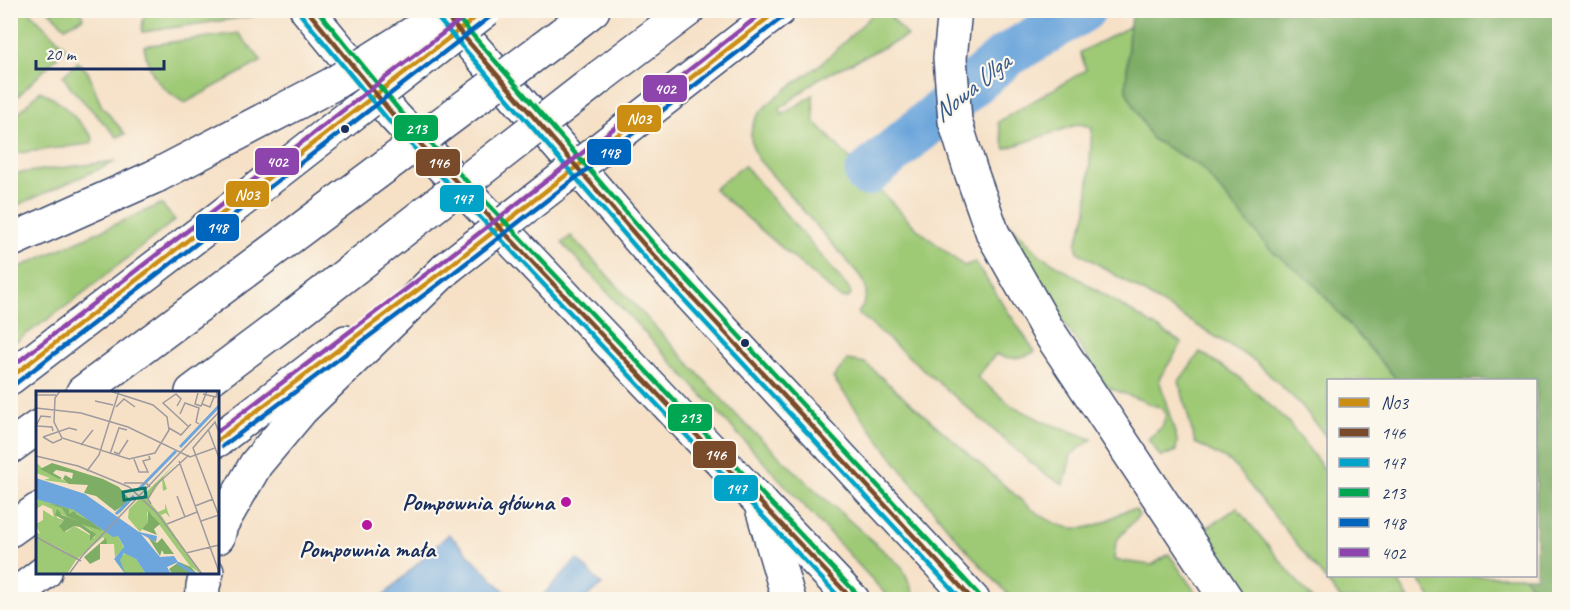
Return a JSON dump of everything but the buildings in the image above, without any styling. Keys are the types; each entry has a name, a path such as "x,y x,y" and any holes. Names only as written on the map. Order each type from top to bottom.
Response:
{"main road":[{"path":"307,10 394,116 853,600"},
{"path":"441,10 646,247 968,597"},
{"path":"10,242 156,176 331,85 450,10"},
{"path":"10,378 486,10"},
{"path":"86,391 593,10"},
{"path":"195,391 688,10"},
{"path":"219,439 331,366 447,268 779,10"},
{"path":"955,10 950,58 955,121 993,234 1047,329 1227,600"},
{"path":"219,533 221,525 256,464 302,410 331,366"},
{"path":"10,447 36,428"},
{"path":"760,501 789,600"},
{"path":"10,530 36,511"},
{"path":"10,599 44,574"},
{"path":"202,600 207,574"}],"green space":[{"path":"148,10 249,11 254,16 142,32 143,20"},
{"path":"877,10 886,11 907,36 818,79 780,109 782,115 813,95 814,121 915,227 964,266 975,262 1035,352 1015,358 996,354 977,377 1011,405 1044,422 1092,439 1071,455 1064,485 1043,473 858,313 866,296 866,287 862,278 758,159 754,149 751,140 752,130 755,120 767,105 823,62"},
{"path":"10,11 29,11 66,48 17,97 11,74"},
{"path":"49,11 82,11 83,18 65,27"},
{"path":"1134,11 1559,11 1559,599 1539,599 1525,577 1537,577 1537,379 1396,379 1314,284 1270,249 1200,166 1152,139 1126,91 1129,27"},
{"path":"1129,27 1126,91 1152,139 1200,166 1270,249 1314,284 1396,379 1327,379 1327,438 1301,405 1255,361 1078,252 1076,244 1087,211 1092,127 1079,124 1005,149 998,122 1086,70 1080,52"},
{"path":"238,33 262,61 185,103 168,92 157,80 152,73 144,46"},
{"path":"78,62 88,72 101,105 125,134 117,137 70,87 63,76"},
{"path":"40,91 69,112 93,138 92,142 11,154 11,121"},
{"path":"117,161 11,208 11,174"},
{"path":"745,166 850,290 851,295 848,298 840,298 714,189"},
{"path":"161,204 175,220 72,302 11,345 11,271"},
{"path":"1009,223 1040,255 1182,343 1159,379 1177,440 1176,451 1161,457 1148,439 1162,427 1166,415 1161,408 1107,387 1056,311 1008,228"},
{"path":"571,236 742,421 902,567 916,599 890,599 562,243"},
{"path":"1200,352 1238,376 1288,422 1327,473 1327,577 1396,577 1409,599 1341,599 1231,462 1195,443 1179,381"},
{"path":"847,360 865,363 1029,507 1049,520 1068,527 1088,528 1126,511 1136,510 1139,515 1116,541 1114,560 1152,565 1169,554 1200,599 1013,599 941,520 833,378"},
{"path":"1237,508 1312,599 1253,599 1205,529"},
{"path":"1418,577 1525,577 1539,599 1431,599"}],"water":[{"path":"449,534 512,599 380,599"},
{"path":"577,559 602,585 584,599 539,599"}],"waterway":[{"name":"Nowa Ulga","path":"867,174 1006,56 1083,10"}],"transit line":[{"name":"146","path":"307,10 394,116 853,600"},
{"name":"213","path":"317,10 400,111 858,595"},
{"name":"146","path":"441,10 646,247 973,600"},
{"name":"213","path":"451,10 652,242 979,595"},
{"name":"402","path":"10,368 473,10"},
{"name":"N03","path":"10,378 485,10"},
{"name":"402","path":"219,430 442,262 766,10"},
{"name":"N03","path":"219,439 447,268 778,10"},
{"name":"147","path":"301,15 389,121 842,600"},
{"name":"147","path":"435,15 640,252 962,600"},
{"name":"148","path":"15,384 491,16"},
{"name":"148","path":"223,446 452,274 784,16"}],"place":[{"name":"Pompownia główna","path":"566,502"},
{"name":"Pompownia mała","path":"367,525"}]}
